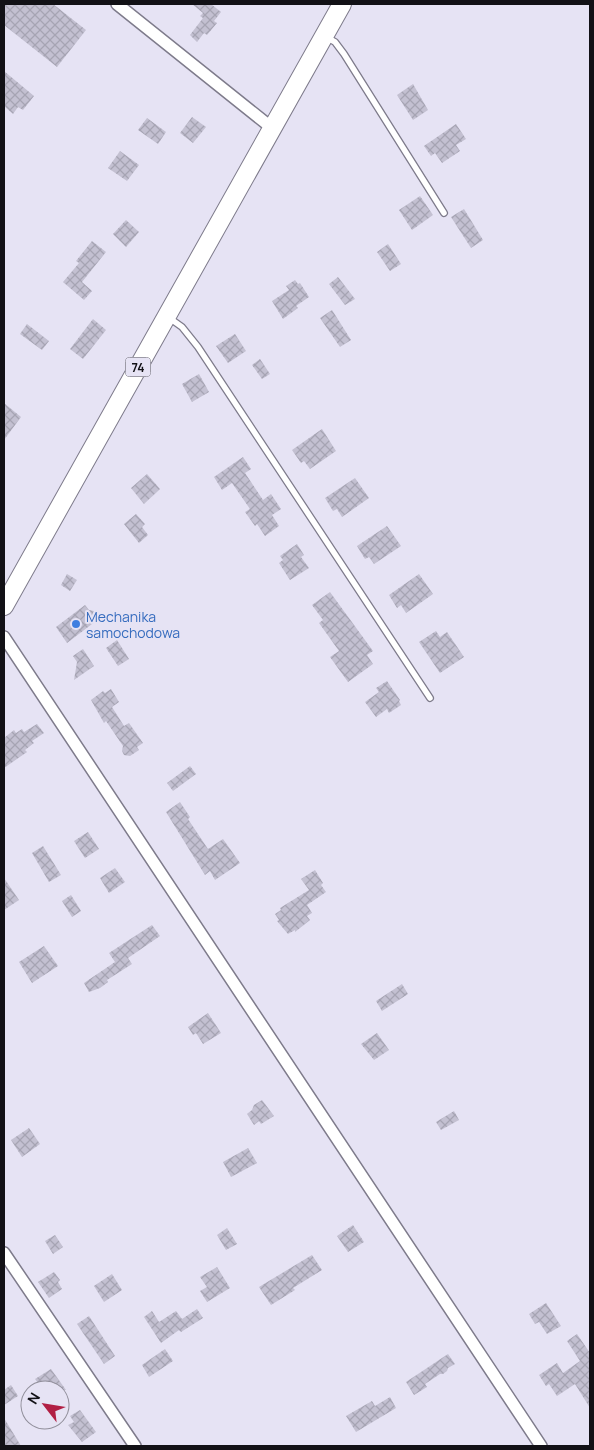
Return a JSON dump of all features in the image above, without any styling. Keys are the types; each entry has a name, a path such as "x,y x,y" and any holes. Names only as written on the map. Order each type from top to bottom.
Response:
{"main road":[{"name":"74","path":"4,606 342,4"}],"street":[{"path":"116,4 272,128"},
{"path":"4,637 540,1446"},
{"path":"4,1253 134,1446"}],"lane":[{"path":"324,36 335,42 344,54 444,213"},
{"path":"167,315 182,327 198,347 430,698"}],"building":[{"path":"4,4 53,4 86,30 57,67 4,25"},
{"path":"192,4 211,4 221,12 214,21 217,23 207,35 204,33 197,42 190,35 203,18 200,16 203,13"},
{"path":"4,71 34,96 23,110 18,107 13,114 4,106"},
{"path":"413,84 428,110 413,120 397,95"},
{"path":"192,117 206,127 193,143 180,133"},
{"path":"147,118 166,132 158,144 138,130"},
{"path":"456,124 466,139 456,145 460,151 442,163 435,153 431,156 424,146"},
{"path":"120,151 139,165 127,181 108,168"},
{"path":"420,196 433,215 412,230 399,210"},
{"path":"464,209 483,240 471,248 451,217"},
{"path":"126,220 139,232 126,247 113,234"},
{"path":"92,241 106,252 82,282 92,291 84,300 63,282 79,263 76,261"},
{"path":"388,244 401,264 390,271 377,252"},
{"path":"338,277 355,299 345,305 329,284"},
{"path":"295,280 298,284 300,283 309,297 296,306 298,308 283,319 272,301 289,290 286,286"},
{"path":"332,310 351,340 340,347 320,318"},
{"path":"93,319 106,330 83,359 70,349"},
{"path":"27,324 49,341 42,350 20,334"},
{"path":"235,334 246,351 228,363 216,346"},
{"path":"260,359 270,374 262,379 252,365"},
{"path":"199,374 209,392 192,402 182,384"},
{"path":"4,403 21,417 4,440"},
{"path":"322,429 336,451 310,469 304,461 301,463 292,450"},
{"path":"243,457 251,469 245,473 263,500 271,494 281,509 272,515 279,526 265,536 257,524 255,526 245,512 250,509 232,483 222,490 214,477"},
{"path":"147,474 160,489 144,504 131,488"},
{"path":"355,478 369,498 342,517 337,509 333,511 325,498"},
{"path":"136,514 145,524 142,527 148,535 139,543 124,524"},
{"path":"387,526 401,546 374,564 369,557 365,559 357,546"},
{"path":"297,544 304,555 301,557 309,568 290,580 279,563 283,560 280,556"},
{"path":"67,574 77,580 70,591 61,585"},
{"path":"419,574 433,594 406,613 401,605 397,608 389,595"},
{"path":"330,592 373,651 367,655 373,664 348,682 330,657 339,651 319,623 323,620 312,605"},
{"name":"Mechanika samochodowa","path":"85,605 89,610 94,611 93,615 96,621 67,643 56,627"},
{"path":"436,631 440,637 447,632 464,657 440,673 419,642"},
{"path":"117,640 129,659 118,666 106,648"},
{"path":"83,649 94,666 74,680 77,662 73,656"},
{"path":"387,681 400,700 401,705 389,713 387,709 376,717 365,702 379,692 376,688"},
{"path":"111,689 119,702 112,707 124,726 129,723 143,743 137,747 139,750 130,756 124,755 122,751 123,746 106,721 104,723 91,700 103,691 105,693"},
{"path":"37,724 44,733 32,741 34,743 25,750 27,752 4,768 4,738 14,730 16,733 22,729 24,732"},
{"path":"190,766 196,774 173,791 167,783"},
{"path":"180,802 190,817 188,819 208,849 223,839 240,863 215,880 210,871 205,875 166,812"},
{"path":"88,832 99,849 85,858 74,841"},
{"path":"43,846 61,875 49,882 32,853"},
{"path":"115,868 125,882 109,893 100,878"},
{"path":"315,870 326,892 307,905 312,913 307,916 310,920 295,932 295,930 288,934 277,921 279,920 275,914 281,910 280,908 309,890 301,879"},
{"path":"4,878 19,900 4,910"},
{"path":"71,895 81,911 72,917 62,901"},
{"path":"152,925 160,936 128,958 132,964 107,980 108,982 100,988 89,992 84,983 115,962 109,953"},
{"path":"44,946 58,966 32,983 19,962"},
{"path":"402,984 408,994 382,1011 376,1001"},
{"path":"208,1013 221,1033 203,1044 196,1033 193,1035 188,1027"},
{"path":"377,1033 389,1050 374,1060 361,1044"},
{"path":"262,1100 274,1116 261,1124 259,1121 254,1125 247,1114 254,1105"},
{"path":"454,1111 459,1120 441,1130 436,1122"},
{"path":"29,1128 40,1144 22,1157 11,1140"},
{"path":"248,1148 257,1163 231,1177 223,1162"},
{"path":"353,1225 364,1242 348,1252 337,1236"},
{"path":"227,1228 237,1244 226,1250 217,1235"},
{"path":"55,1235 63,1247 53,1254 45,1241"},
{"path":"312,1255 322,1270 293,1288 295,1290 271,1305 259,1287"},
{"path":"217,1267 230,1288 207,1302 200,1291 207,1287 200,1277"},
{"path":"54,1272 60,1280 58,1282 62,1289 49,1298 38,1282"},
{"path":"112,1274 122,1290 104,1302 94,1286"},
{"path":"546,1303 561,1326 547,1334 539,1322 535,1324 529,1314"},
{"path":"197,1309 203,1318 181,1332 179,1330 161,1343 144,1317 152,1311 159,1322 176,1311 182,1319"},
{"path":"89,1316 115,1356 104,1364 77,1324"},
{"path":"577,1334 590,1353 590,1408 575,1384 557,1396 549,1384 546,1386 539,1375 557,1363 563,1373 580,1361 567,1341"},
{"path":"165,1349 173,1361 149,1377 142,1365"},
{"path":"448,1354 455,1364 443,1374 425,1384 427,1387 414,1395 406,1382"},
{"path":"51,1369 59,1380 36,1380"},
{"path":"11,1385 18,1396 4,1405 4,1390"},
{"path":"390,1397 396,1408 356,1432 346,1416 372,1401 375,1406"},
{"path":"80,1410 96,1432 82,1442 70,1427 70,1424 74,1422 70,1416"},
{"path":"4,1418 21,1446 4,1446"}],"place":[{"name":"Mechanika samochodowa","path":"76,624"}]}
